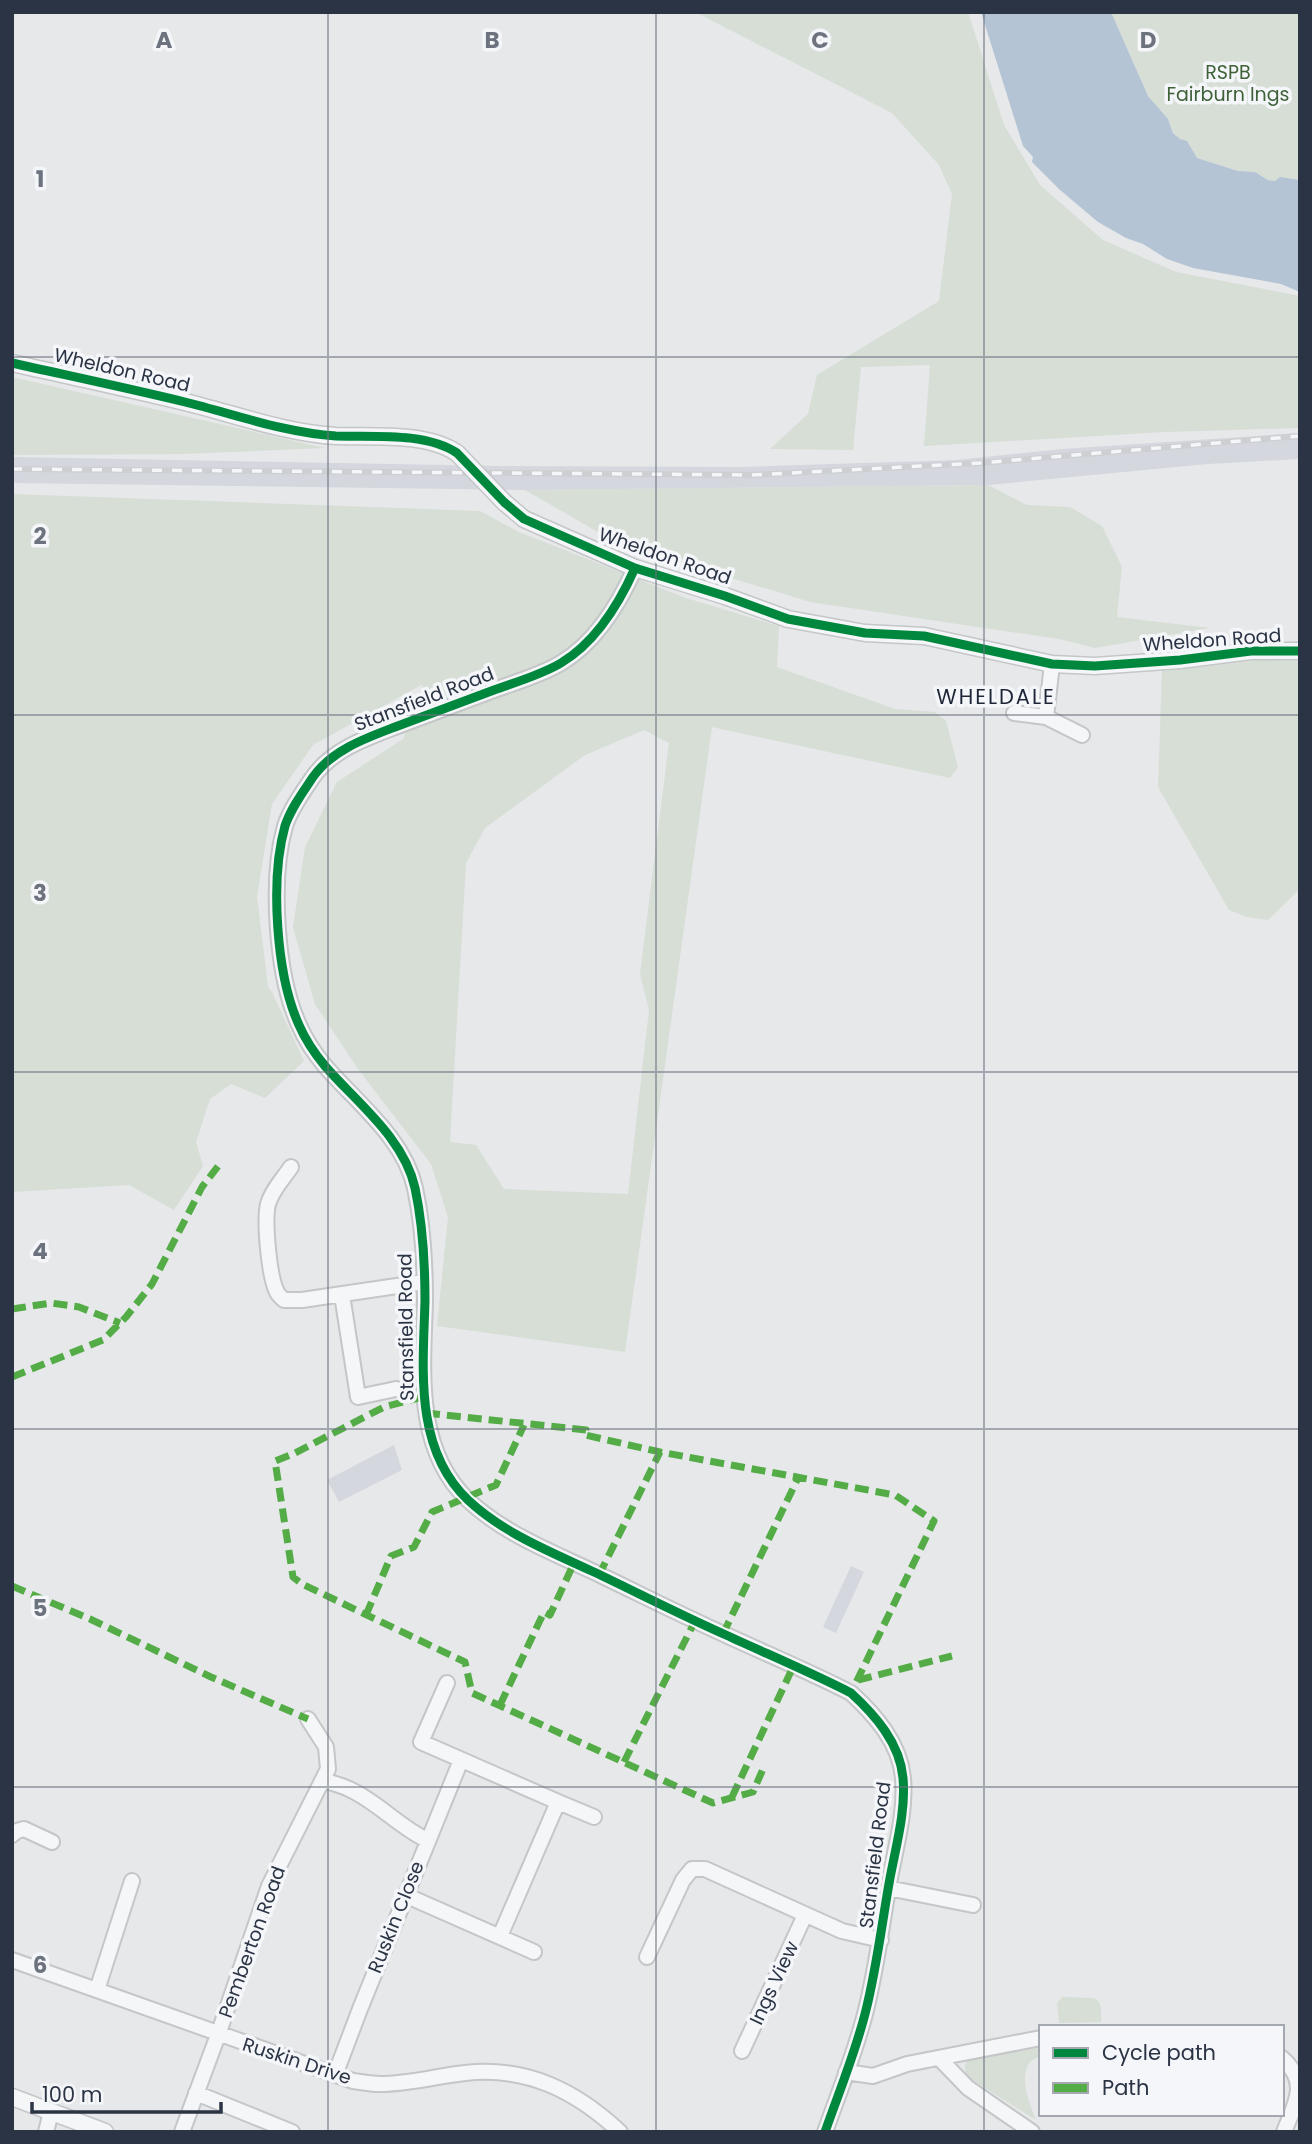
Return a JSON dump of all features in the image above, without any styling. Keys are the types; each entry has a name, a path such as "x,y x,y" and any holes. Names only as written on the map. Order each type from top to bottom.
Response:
{"street":[{"name":"Wheldon Road","path":"12,363 295,430 332,436 421,439 447,446 524,519 635,568 788,619 865,633 924,636 1052,664 1095,666 1180,660 1251,651 1300,651"},
{"name":"Stansfield Road","path":"635,568 608,618 562,662 514,683 368,737 341,751 317,770 286,823 278,865 278,920 285,983 299,1025 322,1063 379,1124 400,1152 414,1183 420,1217 424,1282 423,1397 434,1447 446,1474 466,1498 497,1525 850,1693 870,1710 897,1754 903,1776 901,1818 881,1940 866,2011 825,2132"},
{"path":"1046,717 1052,664"},
{"path":"1014,713 1046,717 1082,735"},
{"path":"292,1167 273,1191 267,1206 267,1242 276,1291 284,1300 342,1295 424,1282"},
{"path":"342,1295 358,1397 396,1389"},
{"path":"447,1683 421,1742 594,1817"},
{"name":"Pemberton Road","path":"182,2132 270,1886 328,1769 326,1747 308,1719"},
{"name":"Ruskin Close","path":"335,2075 461,1760"},
{"path":"323,1780 349,1788 410,1832 427,1840"},
{"path":"500,1936 558,1802"},
{"path":"12,1836 17,1830 24,1829 52,1842"},
{"path":"647,1957 683,1880 692,1868 705,1869 842,1931 881,1940"},
{"path":"97,1990 132,1881"},
{"path":"888,1888 973,1905"},
{"path":"405,1895 534,1952"},
{"name":"Ings View","path":"742,2051 805,1914"},
{"name":"Ruskin Drive","path":"12,1960 353,2081 380,2084 495,2072 553,2085 599,2113 620,2132"},
{"path":"846,2072 873,2076 907,2064 1039,2038"},
{"path":"939,2058 968,2088 1031,2132"},
{"path":"1284,2060 1296,2075 1300,2092 1284,2132"},
{"path":"197,2093 292,2132"},
{"path":"12,2097 105,2132"},
{"path":"46,2132 51,2112"}],"shaded area":[{"path":"1300,433 1300,459 1208,464 988,485 525,490 12,483 12,457 500,466 742,467 956,460 1062,449"},
{"path":"394,1445 402,1470 339,1502 327,1480"},
{"path":"851,1566 864,1572 836,1633 823,1627"}],"green space":[{"path":"695,12 968,12 1004,125 1040,185 1103,240 1176,272 1300,296 1300,428 1165,432 924,446 930,365 861,367 853,450 770,449 808,414 817,375 939,301 952,194 939,165 892,113"},
{"name":"RSPB Fairburn Ings","path":"1111,12 1300,12 1300,180 1280,177 1275,181 1268,180 1255,172 1238,171 1197,158 1173,132 1168,119 1148,96"},
{"path":"12,377 325,448 183,454 12,455"},
{"path":"988,485 1027,505 1070,507 1102,526 1122,567 1117,617 1210,628 1095,648 1059,639 810,602 617,543 525,490"},
{"path":"12,494 480,511 519,532 686,598 779,626 777,667 895,709 935,712 946,721 958,767 950,778 712,727 625,1352 437,1326 448,1217 431,1164 358,1069 315,1004 293,927 305,847 337,782 403,739 423,684 313,745 272,804 257,896 268,987 304,1061 265,1098 231,1084 210,1099 196,1142 203,1166 174,1210 129,1185 12,1192","holes":["644,730 669,743 640,974 649,1010 628,1194 504,1189 476,1145 450,1142 466,863 485,828 585,755"]},
{"path":"1261,660 1300,661 1300,889 1268,920 1247,917 1229,910 1158,787 1162,671"},
{"path":"1062,1997 1094,1998 1101,2008 1101,2022 1059,2023 1057,2003"},
{"path":"1038,2048 1039,2057 1030,2062 1025,2076 1026,2091 1036,2120 966,2076 967,2060"}],"water":[{"path":"981,12 1111,12 1148,96 1168,119 1173,133 1187,141 1197,158 1238,171 1255,172 1268,180 1275,181 1280,177 1300,180 1300,292 1281,284 1193,268 1167,259 1098,222 1059,189 1032,162 1033,157 1023,146"}],"railway":[{"path":"12,469 752,475 980,463 1300,436"}],"marked path":[{"path":"12,1377 103,1340 126,1317 152,1284 202,1187 219,1165"},
{"path":"12,1309 51,1303 79,1307 120,1323"},
{"path":"423,1397 384,1407 275,1461 293,1577 302,1584 465,1662 472,1693 713,1803 753,1792 763,1769"},
{"path":"426,1413 586,1430 585,1435 660,1452 895,1495 934,1521 851,1693"},
{"path":"366,1615 391,1556 414,1547 432,1512 496,1485 524,1425"},
{"path":"599,1575 660,1452"},
{"path":"723,1634 798,1478"},
{"path":"500,1705 544,1612 550,1615 574,1563"},
{"path":"12,1586 308,1719"},
{"path":"624,1762 695,1621"},
{"path":"858,1680 952,1656"},
{"path":"732,1797 793,1667"}],"cycle path":[{"path":"12,363 298,431 336,436 415,439 444,446 457,453 524,519 635,568 788,619 865,633 924,636 1052,664 1095,666 1180,660 1251,651 1300,651"},
{"path":"635,568 622,595 596,633 561,663 537,675 361,741 340,752 321,768 290,813 280,848 277,899 281,954 291,1004 307,1041 325,1066 390,1137 401,1153 415,1188 425,1273 423,1380 426,1407 430,1433 438,1457 451,1480 482,1512 528,1541 851,1693 877,1720 892,1742 901,1765 904,1790 898,1841 866,2010 825,2132"}],"district":[{"name":"WHELDALE","path":"996,696"}]}
